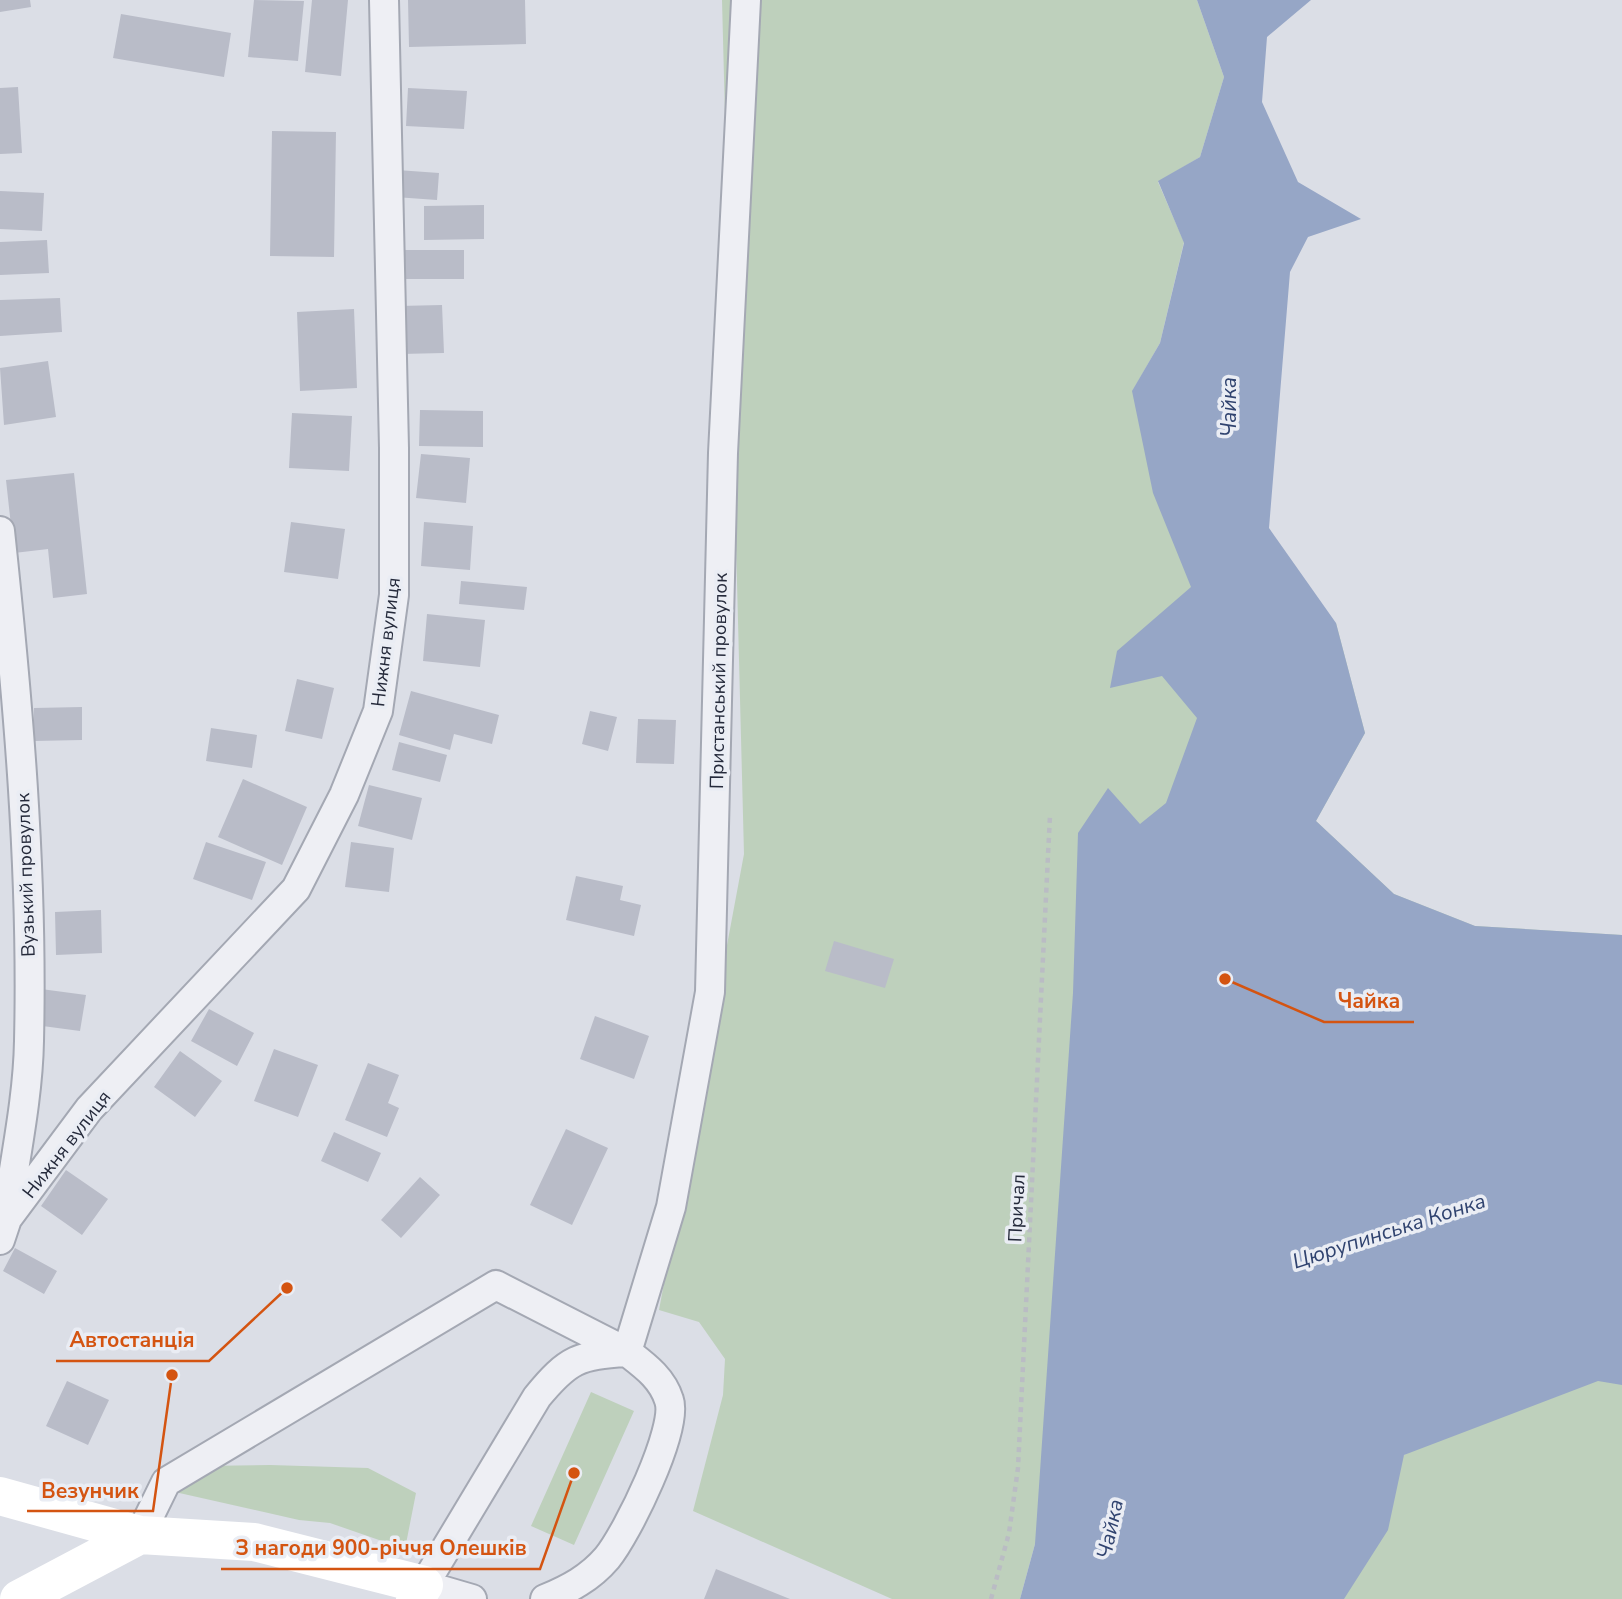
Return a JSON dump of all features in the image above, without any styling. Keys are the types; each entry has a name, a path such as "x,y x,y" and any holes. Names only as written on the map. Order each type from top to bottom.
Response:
{"street":[{"name":"Нижня вулиця","path":"4,1230 89,1108 296,889 344,795 378,711 394,595 394,435 384,0"},
{"name":"Пристанський провулок","path":"627,1352 671,1207 710,992 723,453 747,0"},
{"name":"Вузький провулок","path":"0,531 17,684 26,864 29,1043 4,1230"},
{"path":"19,1599 140,1535 166,1482 496,1286 627,1352 654,1373 670,1401 670,1430 625,1532 607,1559 577,1585 545,1599"},
{"path":"420,1592 537,1397 560,1368 590,1355 627,1352"},
{"path":"0,1496 140,1535 254,1542 420,1592 472,1599"}],"path":[{"name":"Причал","path":"991,1599 1009,1533 1018,1468 1050,815"}],"green space":[{"path":"722,0 1197,0 1224,77 1200,157 1158,182 1184,242 1160,343 1133,390 1228,671 1336,623 1365,733 1316,821 1394,894 1475,926 1622,935 1035,1544 1020,1599 892,1599 693,1511 723,1395 725,1359 699,1322 659,1310 744,854"},
{"path":"1622,1336 1622,1599 1304,1599 1404,1455"},
{"path":"591,1392 634,1411 574,1545 531,1526"},
{"path":"201,1466 368,1468 416,1493 405,1549 330,1523 299,1520 166,1490"}],"water":[{"name":"Цюрупинська Конка","path":"1197,0 1311,0 1267,37 1262,102 1298,182 1361,219 1308,237 1290,272 1269,528 1336,623 1365,733 1316,821 1394,894 1475,926 1622,935 1622,1385 1598,1381 1404,1455 1388,1530 1344,1599 1020,1599 1035,1544 1073,993 1078,833 1108,788 1140,824 1166,803 1197,718 1162,676 1110,688 1117,651 1191,587 1153,493 1132,391 1160,343 1184,243 1158,181 1200,157 1224,77"}],"building":[{"path":"0,0 30,0 31,7 0,12"},
{"path":"254,0 304,1 298,61 248,57"},
{"path":"312,0 348,0 341,76 305,72"},
{"path":"408,0 525,0 526,44 409,47"},
{"path":"121,14 231,33 224,77 113,58"},
{"path":"18,87 22,153 0,154 0,88"},
{"path":"408,88 467,91 464,129 406,126"},
{"path":"272,131 336,132 334,257 270,256"},
{"path":"397,170 439,173 437,200 395,197"},
{"path":"0,191 44,193 42,231 0,229"},
{"path":"484,205 484,239 424,240 424,206"},
{"path":"47,240 49,273 0,275 0,242"},
{"path":"405,250 464,250 464,279 405,279"},
{"path":"60,298 62,332 0,336 0,300"},
{"path":"442,305 444,353 401,354 399,306"},
{"path":"354,309 357,388 300,391 297,312"},
{"path":"48,361 56,417 4,425 0,368"},
{"path":"420,410 483,411 483,447 419,446"},
{"path":"292,413 352,416 349,471 289,468"},
{"path":"421,454 470,458 466,503 416,498"},
{"path":"74,473 87,594 53,598 48,549 14,553 6,480"},
{"path":"291,522 345,529 338,579 284,572"},
{"path":"424,522 473,526 470,570 421,566"},
{"path":"461,581 527,587 524,610 459,604"},
{"path":"427,614 485,620 480,667 423,661"},
{"path":"297,679 334,688 322,739 285,731"},
{"path":"411,691 499,715 492,744 454,734 450,750 399,735"},
{"path":"82,707 82,740 34,741 34,708"},
{"path":"590,711 617,717 608,751 582,744"},
{"path":"638,719 676,720 674,764 636,763"},
{"path":"211,728 257,735 252,768 206,761"},
{"path":"399,742 447,755 440,782 392,770"},
{"path":"243,779 307,807 282,865 218,837"},
{"path":"369,785 422,798 412,840 358,826"},
{"path":"206,842 266,862 252,900 193,879"},
{"path":"351,842 394,848 389,892 345,887"},
{"path":"576,876 623,886 620,900 641,905 634,936 566,920"},
{"path":"101,910 102,953 56,955 55,912"},
{"path":"834,941 894,959 885,988 825,971"},
{"path":"41,989 86,995 80,1031 35,1025"},
{"path":"209,1009 254,1033 237,1066 191,1041"},
{"path":"595,1016 649,1036 634,1079 580,1059"},
{"path":"274,1049 318,1065 298,1117 254,1101"},
{"path":"180,1051 222,1081 195,1117 154,1087"},
{"path":"368,1063 399,1075 388,1103 399,1108 387,1137 345,1120"},
{"path":"566,1129 608,1148 572,1225 530,1205"},
{"path":"334,1132 381,1153 368,1182 321,1161"},
{"path":"66,1170 108,1199 82,1235 41,1206"},
{"path":"420,1177 440,1195 401,1238 381,1220"},
{"path":"15,1248 57,1271 44,1294 3,1271"},
{"path":"67,1381 109,1400 88,1445 46,1426"},
{"path":"716,1569 790,1599 704,1599"}],"place":[{"name":"Чайка","path":"1225,979"},
{"name":"Автостанція","path":"287,1288"},
{"name":"Везунчик","path":"172,1375"},
{"name":"З нагоди 900-річчя Олешків","path":"574,1473"}]}
